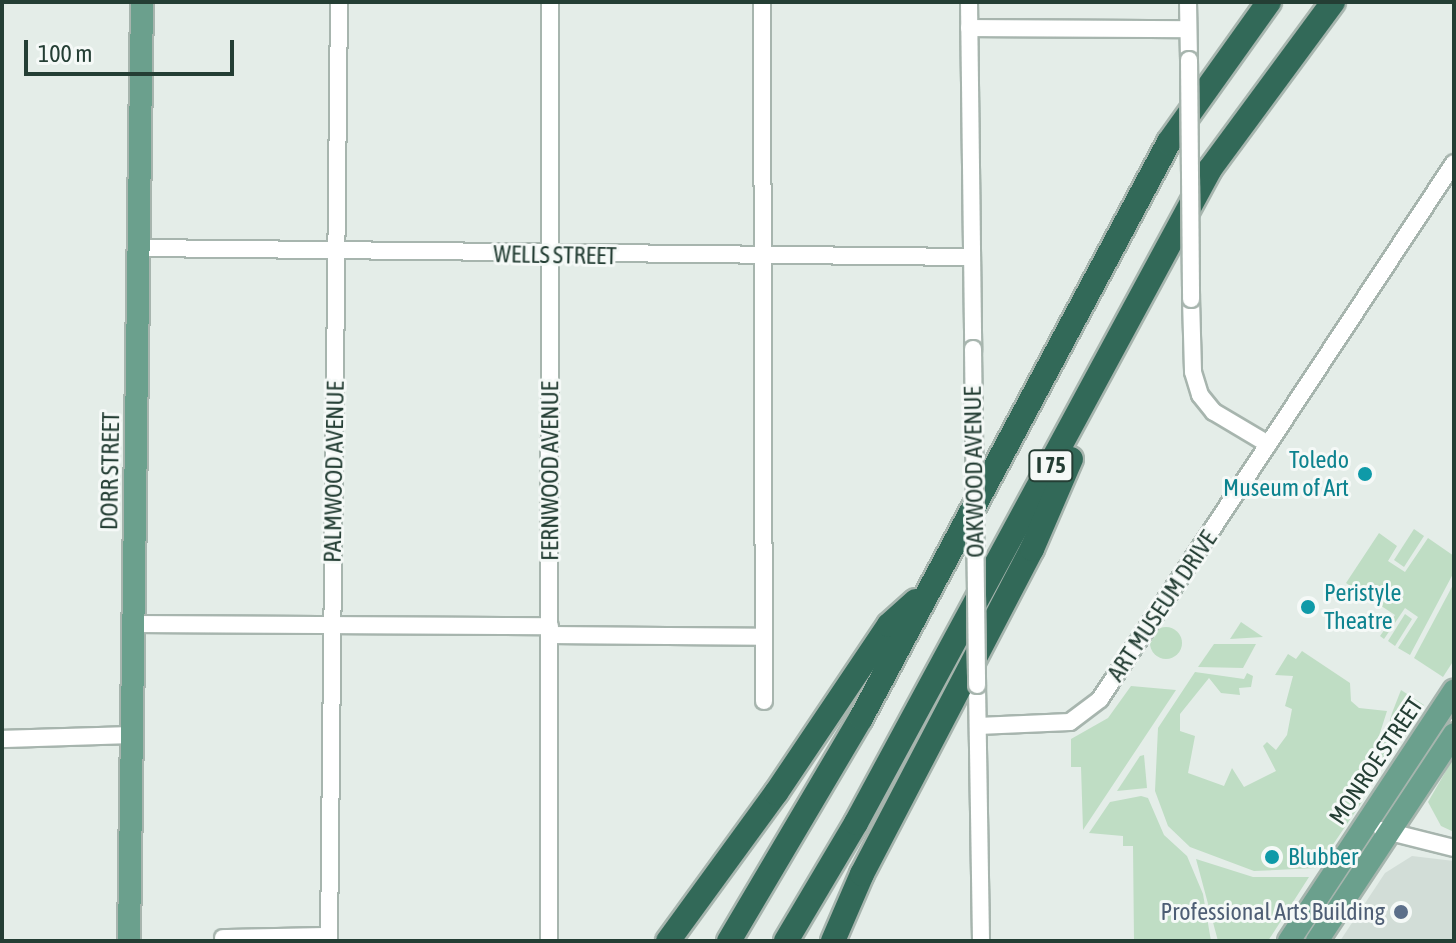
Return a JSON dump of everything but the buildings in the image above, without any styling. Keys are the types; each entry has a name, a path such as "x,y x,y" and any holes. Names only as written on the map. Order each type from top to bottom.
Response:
{"highway":[{"name":"I 75","path":"729,941 854,731 1169,142 1269,2"},
{"name":"I 75","path":"786,941 1130,323 1210,169 1333,2"},
{"path":"833,941 862,874 1032,549 1130,323"},
{"path":"668,941 889,625 926,592"}],"main road":[{"name":"DORR STREET","path":"129,941 142,2"},
{"name":"MONROE STREET","path":"1289,941 1454,691"},
{"name":"MONROE STREET","path":"1317,941 1454,734"}],"street":[{"name":"PALMWOOD AVENUE","path":"329,938 339,2"},
{"name":"FERNWOOD AVENUE","path":"549,941 550,2"},
{"path":"762,2 764,701"},
{"name":"OAKWOOD AVENUE","path":"969,2 981,941"},
{"path":"1188,2 1193,372 1200,395 1214,412 1268,444"},
{"path":"969,28 1188,29"},
{"name":"ART MUSEUM DRIVE","path":"978,726 1059,723 1089,711 1454,163"},
{"name":"WELLS STREET","path":"139,248 549,255 971,257"},
{"path":"134,624 764,637"},
{"path":"2,739 132,735"},
{"path":"1365,825 1454,848"},
{"path":"223,938 329,938"}],"shaded area":[{"path":"1412,856 1454,861 1454,941 1340,941 1385,873"}],"green space":[{"path":"1414,529 1424,536 1404,567 1394,560"},
{"path":"1379,533 1397,546 1388,561 1405,572 1428,538 1454,556 1454,572 1410,655 1398,648 1418,617 1405,608 1384,639 1380,636 1395,615 1346,583"},
{"path":"1454,583 1454,660 1443,677 1414,658"},
{"path":"1405,614 1412,619 1395,646 1388,641"},
{"path":"1241,622 1263,637 1230,639"},
{"path":"1166,627 1177,632 1182,643 1177,654 1166,659 1155,654 1150,643 1155,632"},
{"path":"1214,644 1256,644 1243,668 1198,667"},
{"path":"1302,651 1350,683 1351,701 1359,708 1387,711 1371,761 1353,790 1364,799 1317,868 1254,871 1190,847 1168,826 1155,791 1158,728 1195,672 1244,679 1247,673 1253,676 1251,687 1239,688 1240,695 1221,693 1209,678 1180,714 1180,731 1195,736 1188,773 1224,786 1232,768 1244,787 1276,771 1263,746 1267,742 1276,750 1287,735 1292,709 1285,706 1293,676 1275,675 1288,654 1296,659"},
{"path":"1131,686 1176,690 1083,830 1081,767 1071,767 1071,739 1108,718"},
{"path":"1401,690 1424,705 1373,781 1392,713"},
{"path":"1144,755 1147,788 1117,791 1140,756"},
{"path":"1454,757 1454,832 1441,826 1428,802"},
{"path":"1141,796 1148,798 1164,835 1187,856 1203,894 1211,941 1134,941 1133,846 1123,846 1123,836 1089,833 1110,802"},
{"path":"1196,859 1253,877 1309,877 1268,941 1218,941"}],"place":[{"name":"Toledo Museum of Art","path":"1365,474"},
{"name":"Peristyle Theatre","path":"1308,607"},
{"name":"Blubber","path":"1272,857"},
{"name":"Professional Arts Building","path":"1401,912"}]}
